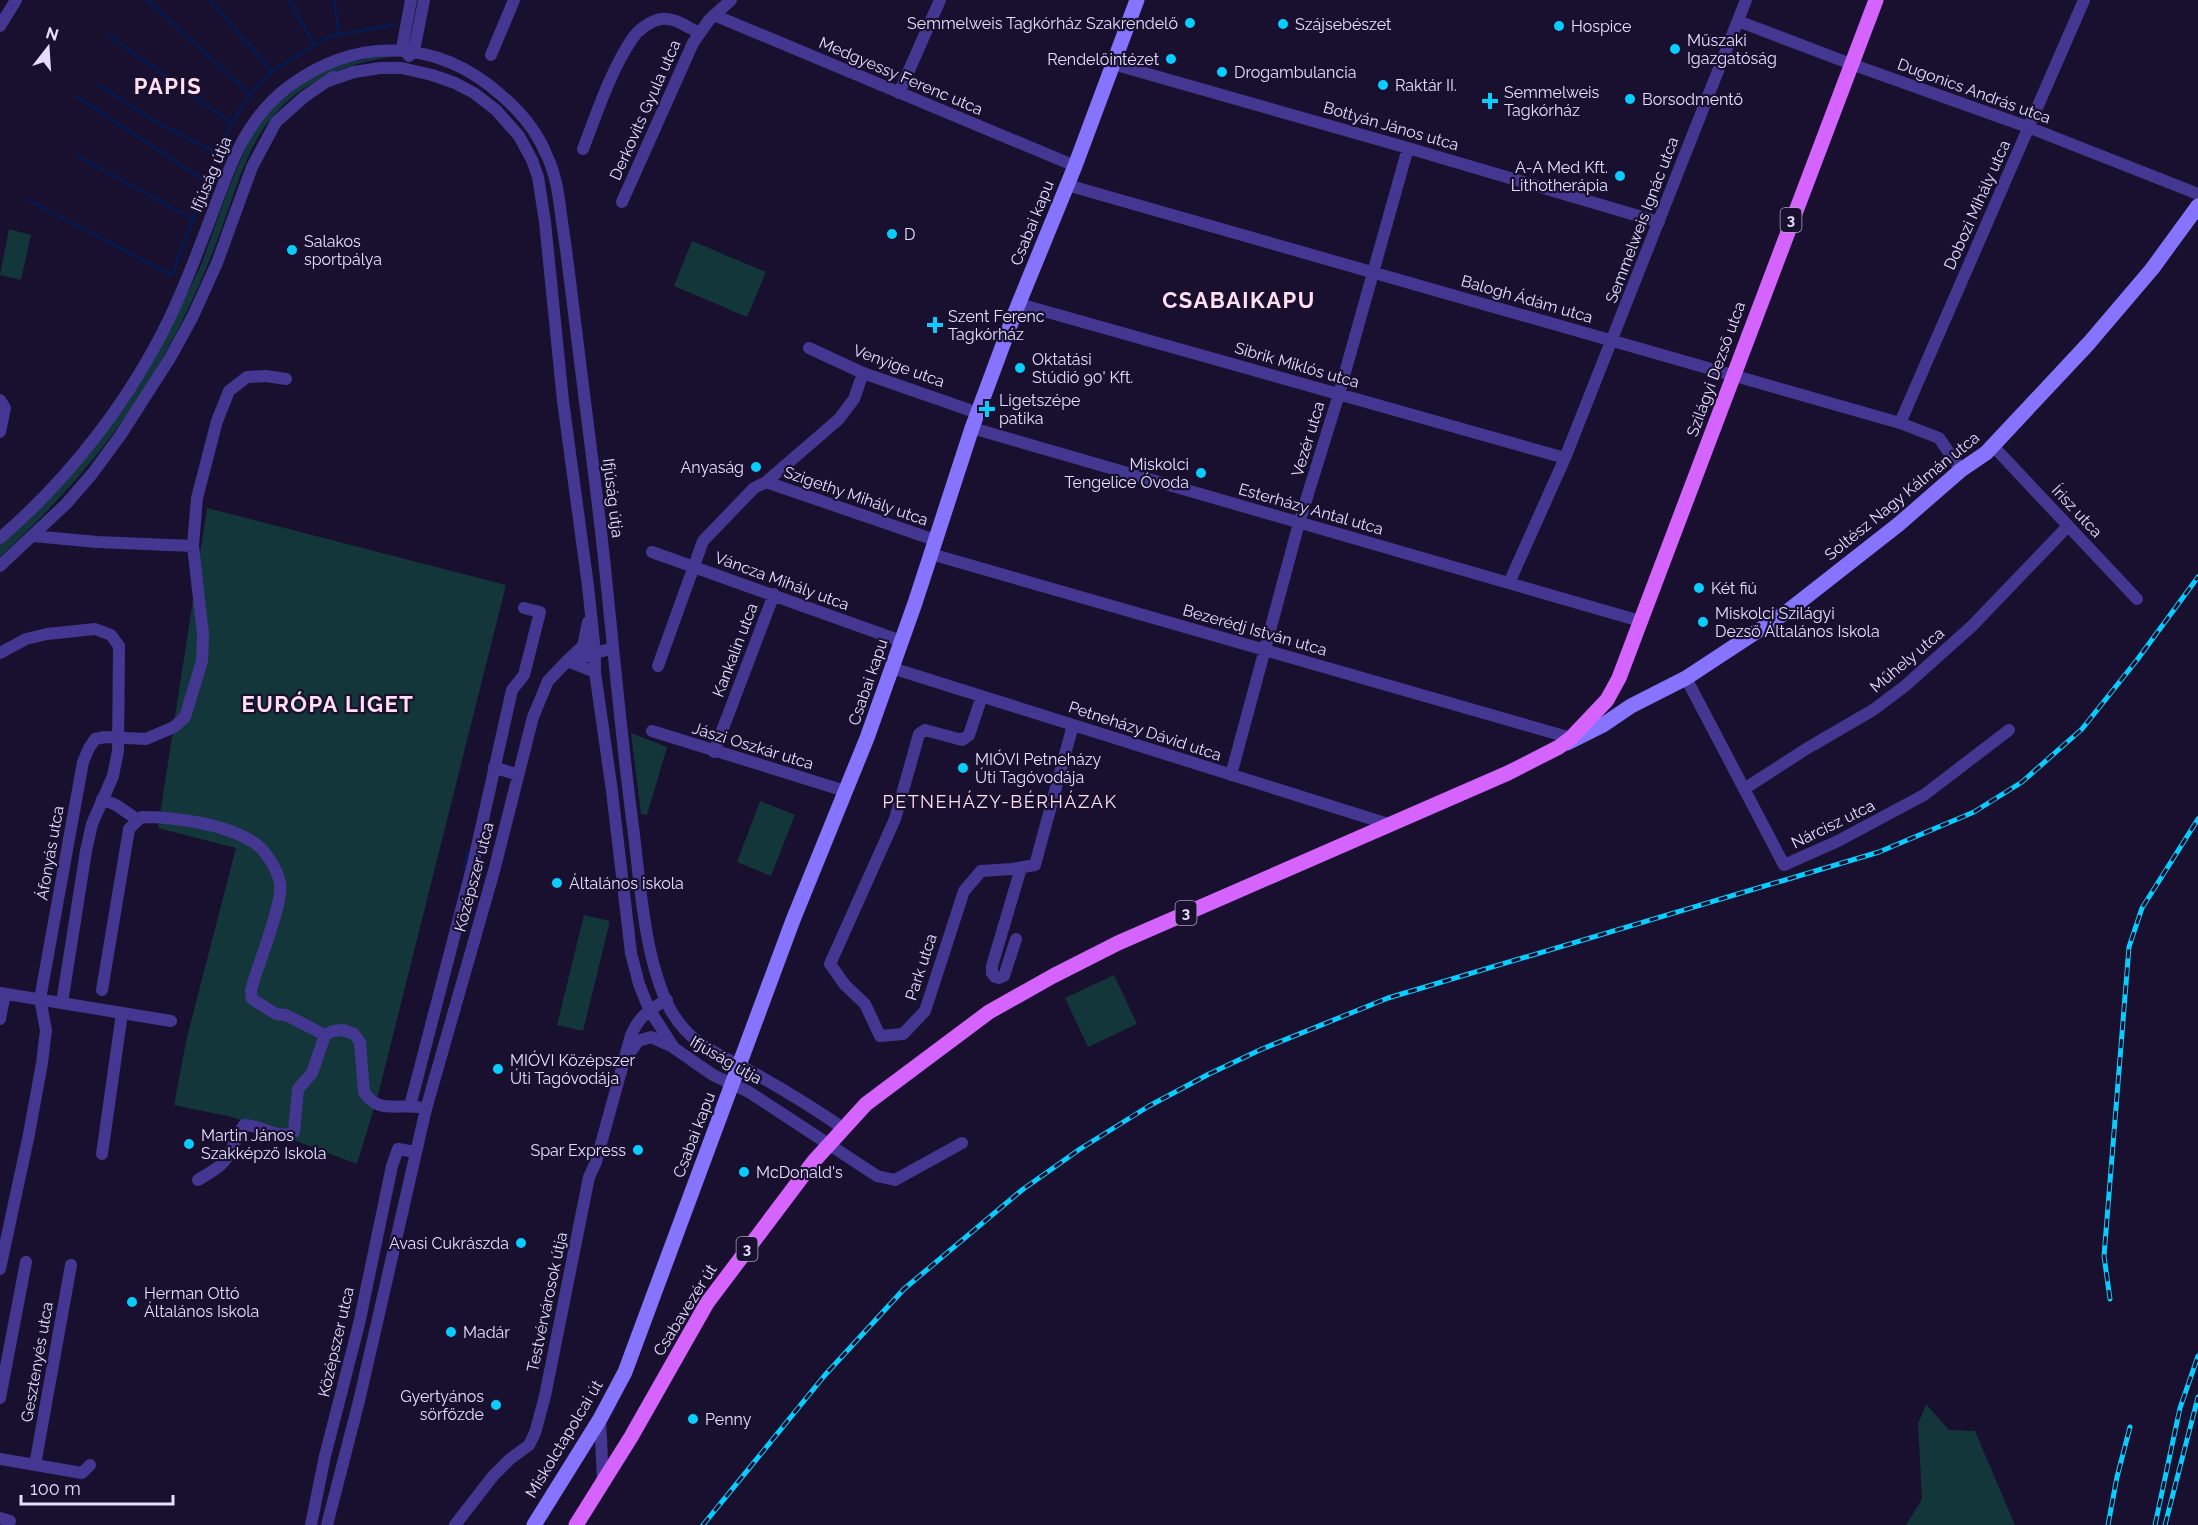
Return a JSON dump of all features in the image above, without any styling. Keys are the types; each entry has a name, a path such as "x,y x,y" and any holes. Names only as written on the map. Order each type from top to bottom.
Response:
{"main road":[{"name":"Szilágyi Dezső utca","path":"1565,743 1599,709 1619,678 1876,0"},
{"name":"3","path":"844,1129 866,1104 989,1012 1053,976 1118,943 1508,773 1565,743"},
{"name":"Csabavezér út","path":"576,1525 707,1303 788,1194 829,1143 844,1129"}],"street":[{"path":"0,26 16,0"},
{"path":"377,52 397,39 410,0"},
{"path":"410,0 403,43 422,72"},
{"path":"410,52 424,0"},
{"path":"491,55 514,0"},
{"name":"Derkovits Gyula utca","path":"622,202 693,43 714,15 730,0"},
{"path":"899,93 940,0"},
{"name":"Csabai kapu","path":"625,1372 793,920 867,738 972,428 1075,166 1137,0"},
{"name":"Semmelweis Ignác utca","path":"1509,583 1565,458 1746,0"},
{"name":"Dobozi Mihály utca","path":"1900,423 2084,0"},
{"name":"Medgyessy Ferenc utca","path":"714,15 1075,166"},
{"name":"Derkovits Gyula utca","path":"583,149 610,83 632,38 647,24 662,19 673,20 700,33"},
{"name":"Dugonics András utca","path":"1738,21 2028,128 2198,194"},
{"name":"Ifjúság útja","path":"0,566 33,536 92,474 120,436 170,358 193,316 217,263 252,167 276,122 304,97 334,76 360,64 392,61 410,52"},
{"name":"Ifjúság útja","path":"0,538 49,493 80,457 150,357 172,314 234,154 256,116 285,89 320,68 363,53 410,52 440,57 464,67 491,86 527,121 540,139 554,173 567,255 607,586 621,739 650,946 666,1000 685,1031 722,1058 756,1074 844,1129"},
{"name":"Bottyán János utca","path":"1113,64 1659,222"},
{"name":"Ifjúság útja","path":"328,81 354,72 380,68 402,68 455,83 474,93 496,110 519,136 532,160 538,177 545,222 563,401 577,493 595,652 595,672 631,952 639,984 649,1009 671,1046 712,1075 749,1092 877,1176 895,1180 962,1143"},
{"name":"Vezér utca","path":"1231,775 1299,523 1339,394 1408,148"},
{"name":"Balogh Ádám utca","path":"1067,185 1900,423 1939,438 1961,470"},
{"name":"Soltész Nagy Kálmán utca","path":"1565,743 1603,725 1631,706 1686,678 1788,611 1899,524 1961,470 1986,453 2089,343 2152,268 2198,206"},
{"name":"Sibrik Miklós utca","path":"1019,304 1565,458"},
{"name":"Venyige utca","path":"809,348 863,373 978,413"},
{"path":"658,666 703,541 754,488 766,482 839,419 854,399 863,373"},
{"path":"118,738 146,739 174,727 185,717 202,661 203,634 193,546 200,483 217,421 229,391 247,377 266,376 286,379"},
{"path":"0,400 5,408 0,432"},
{"name":"Esterházy Antal utca","path":"972,428 1640,621"},
{"name":"Írisz utca","path":"1993,446 2137,599"},
{"name":"Szigethy Mihály utca","path":"766,482 933,547"},
{"name":"Műhely utca","path":"1744,789 1873,710 1905,686 1972,626 2068,526"},
{"path":"33,536 97,542 193,546"},
{"name":"Bezerédj István utca","path":"933,547 1565,743"},
{"name":"Váncza Mihály utca","path":"652,552 901,641"},
{"name":"Ifjúság útja","path":"607,586 604,592 616,680"},
{"name":"Kankalin utca","path":"714,752 774,594"},
{"name":"Középszer utca","path":"410,1106 473,864 512,690 524,675 540,612 524,608"},
{"name":"Középszer utca","path":"327,1525 347,1452 426,1108 494,870 533,717 548,681 583,646 590,612"},
{"path":"0,653 26,639 47,634 95,629 111,635 119,646 118,751 113,776 92,824 62,1003"},
{"path":"567,661 610,649"},
{"path":"567,661 595,672"},
{"name":"Petneházy Dávid utca","path":"892,668 1388,824"},
{"name":"Nárcisz utca","path":"1686,678 1784,865 1838,841 1924,795 2009,730"},
{"name":"Park utca","path":"982,696 969,735 962,740 925,730 919,734 895,819 830,964 845,985 865,1004 880,1036 903,1034 925,1011 964,891 981,871 1021,868"},
{"name":"Soltész Nagy Kálmán utca","path":"1599,709 1631,706"},
{"path":"1016,939 1004,976 994,977 992,966 1021,868 1035,865 1073,725"},
{"name":"Jászi Oszkár utca","path":"652,731 845,791"},
{"name":"Áfonyás utca","path":"0,1269 42,1063 46,1030 40,999 83,762 95,739 118,738"},
{"path":"494,767 518,775"},
{"path":"102,799 116,805 138,820"},
{"path":"102,990 129,829 142,817 165,817 212,826 255,843 268,858 280,884 279,905 254,980 251,991 252,999 276,1014 286,1015 325,1035"},
{"path":"473,864 494,870"},
{"path":"0,1019 3,993 171,1022"},
{"name":"Testvérvárosok útja","path":"455,1525 493,1476 529,1445 535,1433 545,1396 590,1177 634,1028 637,1021 649,1009 666,1000"},
{"path":"102,1154 122,1013"},
{"path":"198,1180 218,1168 227,1158 244,1125 287,1135 294,1132 298,1089 312,1073 325,1035 333,1030 344,1030 354,1034 360,1042 364,1092 368,1098 385,1108 410,1106 426,1108"},
{"name":"Testvérvárosok útja","path":"625,1059 638,1041 644,1038 651,1037 671,1046"},
{"name":"Középszer utca","path":"311,1525 359,1324 392,1166 398,1149 416,1152"},
{"name":"Gesztenyés utca","path":"0,1398 26,1262"},
{"name":"Gesztenyés utca","path":"35,1465 71,1265"},
{"name":"Miskolctapolcai út","path":"534,1525 600,1419 625,1372"},
{"path":"600,1419 603,1482"},
{"path":"603,1453 612,1466"},
{"path":"0,1459 82,1473 90,1465"}],"green space":[{"path":"381,56 400,56 357,64 318,80 300,91 269,120 245,164 192,300 147,385 110,438 69,488 0,557 0,545 29,519 164,341 201,265 251,135 270,110 299,85 334,66"},
{"path":"9,229 31,235 21,280 0,275"},
{"path":"692,241 766,272 747,317 674,286"},
{"name":"EURÓPA LIGET","path":"207,508 506,585 378,1095 357,1164 232,1117 174,1105 187,1037 236,848 158,828"},
{"path":"631,733 667,747 647,815 641,814"},
{"path":"760,801 795,815 771,876 737,862"},
{"path":"584,915 610,921 583,1031 557,1025"},
{"path":"1114,975 1137,1024 1088,1047 1065,998"},
{"path":"1926,1404 1949,1430 1975,1431 2015,1525 1906,1525 1922,1499 1918,1424"}],"waterway":[{"path":"147,0 250,94"},
{"path":"210,0 272,71"},
{"path":"289,0 314,44"},
{"path":"334,0 339,34"},
{"path":"28,200 172,275 217,154 250,94 272,71 330,36 394,25"},
{"path":"108,35 231,122"},
{"path":"99,85 158,123 217,153"},
{"path":"76,96 206,181"},
{"path":"77,156 193,219"},
{"path":"464,867 468,851"}],"railway":[{"path":"703,1525 825,1375 904,1289 1022,1190 1080,1149 1149,1106 1209,1074 1262,1049 1388,998 1879,852 1974,812 2022,782 2082,729 2137,660 2198,577"},
{"path":"2110,1299 2104,1256 2129,947 2142,908 2198,819"},
{"path":"2155,1525 2180,1408 2198,1356"},
{"path":"2165,1525 2198,1397"},
{"path":"2108,1525 2130,1427"}],"place":[{"name":"Semmelweis Tagkórház Szakrendelő","path":"1190,23"},
{"name":"Szájsebészet","path":"1283,24"},
{"name":"Hospice","path":"1559,26"},
{"name":"Műszaki Igazgatóság","path":"1675,49"},
{"name":"Rendelőintézet","path":"1171,59"},
{"name":"Drogambulancia","path":"1222,72"},
{"name":"Raktár II.","path":"1383,85"},
{"name":"Borsodmentő","path":"1630,99"},
{"name":"Semmelweis Tagkórház","path":"1490,101"},
{"name":"A-A Med Kft. Lithotherápia","path":"1620,176"},
{"name":"D","path":"892,234"},
{"name":"Salakos sportpálya","path":"292,250"},
{"name":"Szent Ferenc Tagkórház","path":"935,325"},
{"name":"Oktatási Stúdió 90' Kft.","path":"1020,368"},
{"name":"Ligetszépe patika","path":"987,409"},
{"name":"Anyaság","path":"756,467"},
{"name":"Miskolci Tengelice Óvoda","path":"1201,473"},
{"name":"Két fiú","path":"1699,588"},
{"name":"Miskolci Szilágyi Dezső Általános Iskola","path":"1703,622"},
{"name":"MIÓVI Petneházy Úti Tagóvodája","path":"963,768"},
{"name":"Általános iskola","path":"557,883"},
{"name":"MIÓVI Középszer Úti Tagóvodája","path":"498,1069"},
{"name":"Martin János Szakképző Iskola","path":"189,1144"},
{"name":"Spar Express","path":"638,1150"},
{"name":"McDonald's","path":"744,1172"},
{"name":"Avasi Cukrászda","path":"521,1243"},
{"name":"Herman Ottó Általános Iskola","path":"132,1302"},
{"name":"Madár","path":"451,1332"},
{"name":"Gyertyános sörfőzde","path":"496,1405"},
{"name":"Penny","path":"693,1419"}],"district":[{"name":"PAPIS","path":"168,86"},
{"name":"CSABAIKAPU","path":"1239,300"},
{"name":"EURÓPA LIGET","path":"328,704"},
{"name":"PETNEHÁZY-BÉRHÁZAK","path":"1000,801"}]}
